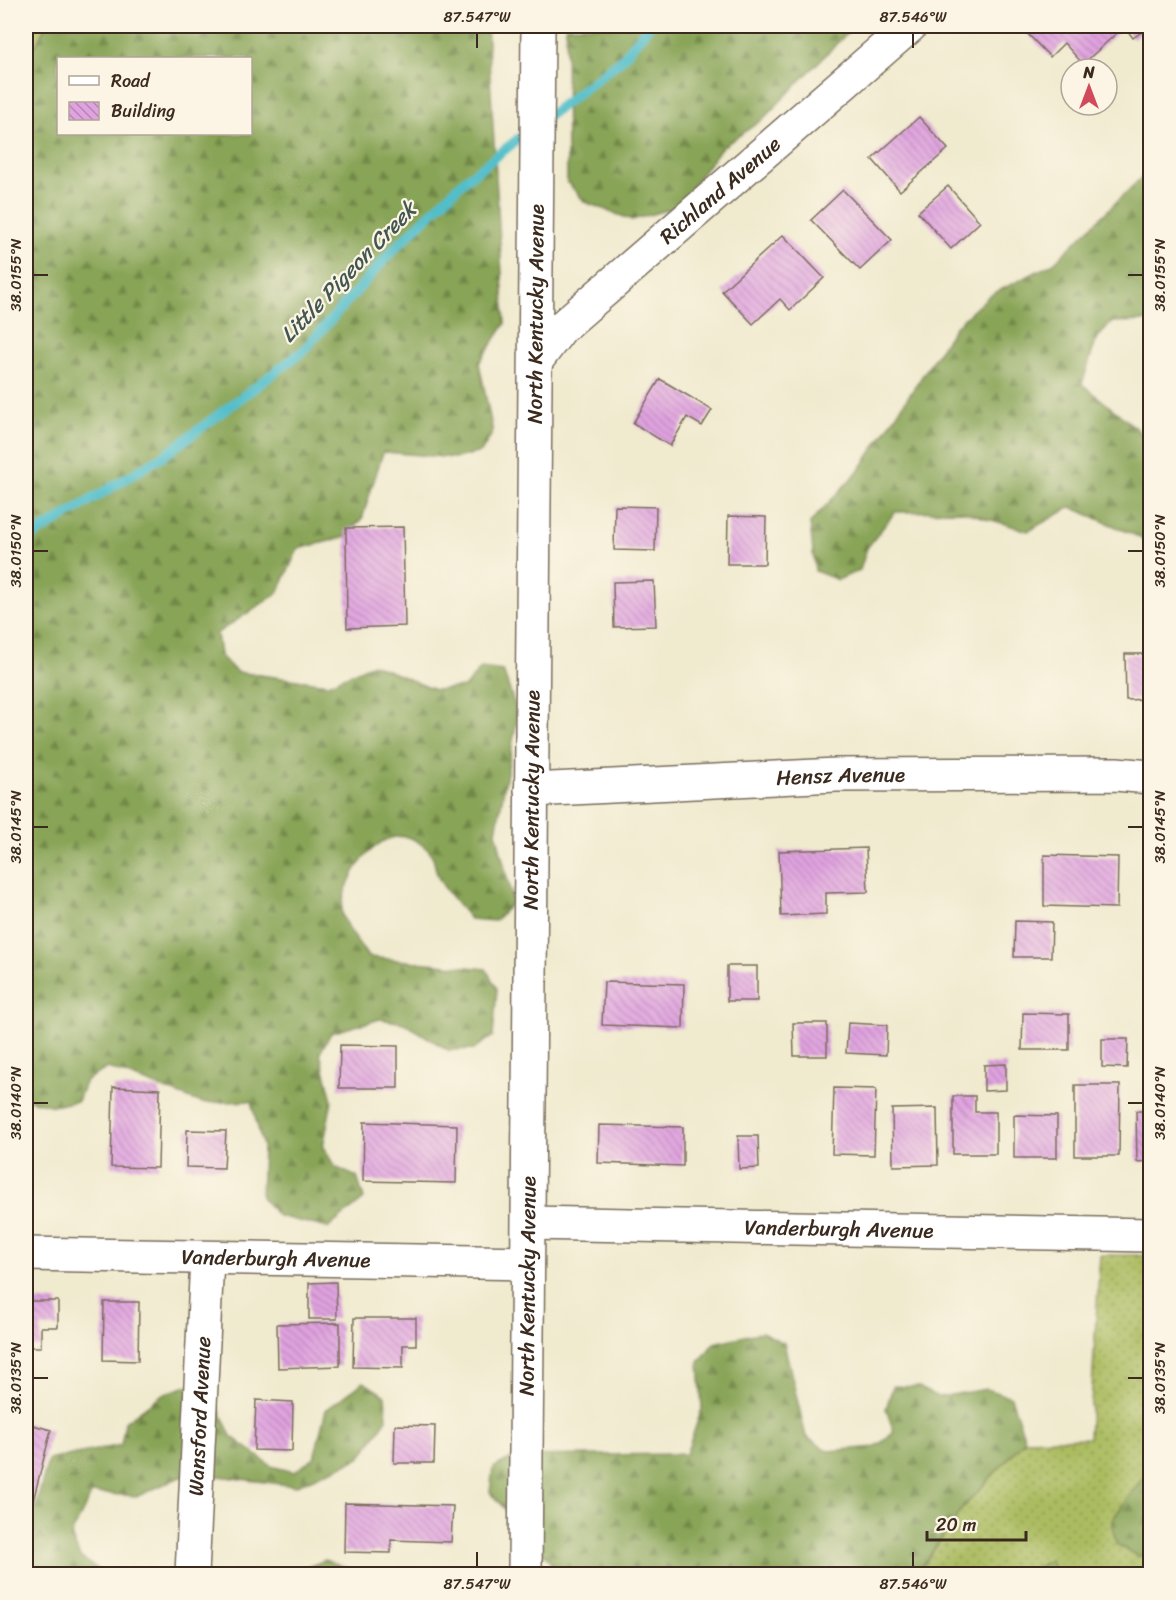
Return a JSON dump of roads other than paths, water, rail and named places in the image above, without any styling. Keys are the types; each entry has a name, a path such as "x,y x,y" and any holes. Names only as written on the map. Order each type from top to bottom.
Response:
{"street":[{"name":"Richland Avenue","path":"536,361 561,328 910,26"},
{"name":"North Kentucky Avenue","path":"525,1575 537,37"},
{"name":"Hensz Avenue","path":"531,790 836,775 1116,774 1150,777"},
{"name":"Vanderburgh Avenue","path":"529,1223 1150,1235"},
{"name":"Vanderburgh Avenue","path":"26,1254 527,1263"},
{"name":"Wansford Avenue","path":"192,1575 207,1258"}],"waterway":[{"name":"Little Pigeon Creek","path":"542,121 621,60 649,26"},
{"name":"Little Pigeon Creek","path":"26,540 169,452 302,352 394,249 464,181 530,130"}]}
